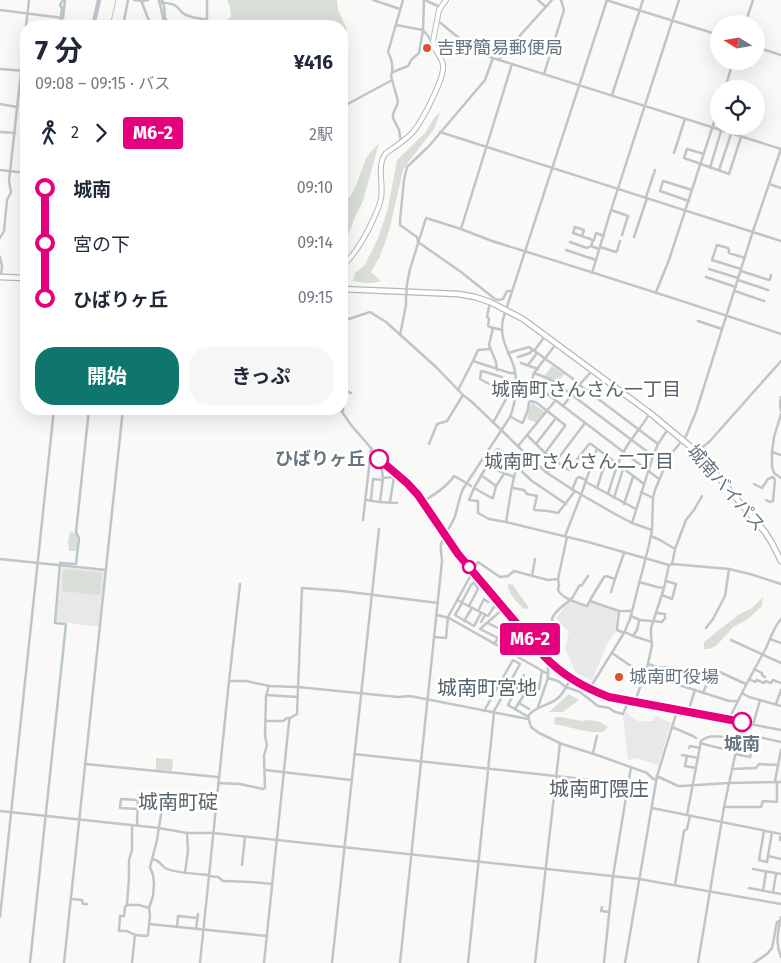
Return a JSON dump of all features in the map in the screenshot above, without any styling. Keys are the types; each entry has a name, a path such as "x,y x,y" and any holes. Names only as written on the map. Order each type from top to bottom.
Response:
{"highway":[{"path":"0,279 20,278"},
{"name":"城南バイパス","path":"348,289 451,293 475,297 490,302 523,319 650,413 697,452 765,532 781,561"}],"main road":[{"path":"348,261 366,236 380,205 382,158 409,136 418,124 433,96 442,73 443,66 433,45 433,40 440,7 446,0"}],"street":[{"path":"27,20 29,0"},
{"path":"0,10 63,18 65,0"},
{"path":"95,20 100,0"},
{"path":"124,20 128,0"},
{"path":"134,0 148,0"},
{"path":"164,20 159,1 174,4 183,14 205,20 207,19 208,0"},
{"path":"373,0 400,9"},
{"path":"400,142 393,118 398,101 391,76 392,60 388,52 403,0"},
{"path":"392,72 408,66 412,58 419,53 425,0 440,7"},
{"path":"538,0 546,7"},
{"path":"499,60 552,0"},
{"path":"544,74 564,10 561,0"},
{"path":"400,963 435,637 442,561 441,544 444,535 452,524 460,495 466,483 510,417 515,402 515,373 504,342 503,319 606,0 710,33"},
{"path":"612,95 643,0"},
{"path":"592,273 679,0"},
{"path":"748,15 753,0"},
{"path":"141,1 149,20"},
{"path":"437,20 471,48 499,60 710,127"},
{"path":"396,25 423,30 433,45"},
{"path":"765,50 781,55"},
{"path":"494,58 485,80 406,170 400,225 417,237 418,242 495,299 503,299 507,291 512,291"},
{"path":"461,229 512,64"},
{"path":"0,69 20,71"},
{"path":"0,238 4,231 7,200 11,190 9,184 10,171 20,80"},
{"path":"348,104 392,80"},
{"path":"0,104 17,107"},
{"path":"674,153 685,119"},
{"path":"0,132 15,133"},
{"path":"440,132 781,240"},
{"path":"656,292 669,260 710,134"},
{"path":"710,168 720,135"},
{"path":"719,171 731,135"},
{"path":"590,688 624,632 631,616 651,536 653,498 659,479 671,454 686,436 696,412 781,149 734,135"},
{"path":"704,154 687,148 684,158 729,174 741,137"},
{"path":"0,170 20,172"},
{"path":"634,237 655,170"},
{"path":"689,201 660,191 663,181 692,190"},
{"path":"769,184 781,188"},
{"path":"612,210 628,216 622,235"},
{"path":"400,335 410,269 426,218 781,334"},
{"path":"582,236 584,230 575,227 573,233 593,240 591,246"},
{"path":"594,240 596,233 604,236"},
{"path":"570,242 587,248 591,246 617,252 620,241"},
{"path":"745,258 728,253 730,250 728,248 717,245 712,260 769,280 771,276"},
{"path":"566,250 596,260"},
{"path":"0,257 2,266 0,279"},
{"path":"709,269 768,290"},
{"path":"706,277 736,287"},
{"path":"734,291 764,301"},
{"path":"490,302 487,317 489,319 488,326 502,330"},
{"path":"348,318 372,312 386,322 436,367 463,395 548,473 574,491 632,523 652,530"},
{"path":"698,321 722,329"},
{"path":"493,328 489,345 497,370"},
{"path":"528,365 534,351 546,335"},
{"path":"530,387 534,373 556,343"},
{"path":"508,353 527,347 534,351 658,444"},
{"path":"458,390 478,350 490,349"},
{"path":"518,357 534,351"},
{"path":"474,361 497,370 515,373"},
{"path":"697,452 710,441 781,361"},
{"path":"521,363 538,368"},
{"path":"563,406 593,370"},
{"path":"493,423 506,399 505,393 480,379 481,372 502,377 500,390"},
{"path":"534,373 549,379 653,456"},
{"path":"546,384 549,379"},
{"path":"516,386 540,390 659,479"},
{"path":"428,444 437,424 447,421 463,395"},
{"path":"766,500 773,501 775,480 772,467 772,452 781,412 781,397"},
{"path":"518,446 555,400"},
{"path":"510,417 522,423 524,422 529,402 531,401 537,403 565,424 545,453"},
{"path":"608,494 623,451 650,413"},
{"path":"0,917 53,415"},
{"path":"64,963 122,415"},
{"path":"345,415 381,461 411,487 444,535 499,603 558,670 609,697 781,730"},
{"path":"536,444 556,418"},
{"path":"548,473 585,423"},
{"path":"632,523 653,456 658,444 669,428"},
{"path":"527,435 545,453 569,470 589,444 591,444 644,484"},
{"path":"363,520 371,448"},
{"path":"566,504 548,493 498,449 472,487 469,500 478,501 478,513 489,519 566,536 671,564 730,569 781,584"},
{"path":"597,449 566,536 558,579 558,592 560,595 587,606 604,577 615,579"},
{"path":"772,452 781,455"},
{"path":"506,522 514,477 522,456 526,454"},
{"path":"597,488 607,456"},
{"path":"380,502 383,479 381,461"},
{"path":"489,462 499,472 514,477"},
{"path":"614,498 623,469"},
{"path":"422,502 439,492 450,483 454,476 493,498 496,486 504,474"},
{"path":"481,475 496,486"},
{"path":"774,475 781,478"},
{"path":"754,484 762,488 768,479 774,475"},
{"path":"624,504 634,476"},
{"path":"370,500 373,479 394,477 390,502"},
{"path":"512,488 524,490 527,494 537,496 535,510 558,514 574,491 578,477 636,509"},
{"path":"641,492 653,498"},
{"path":"635,702 648,664 652,645 651,631 675,549 686,520 702,496"},
{"path":"366,500 397,503"},
{"path":"332,963 379,529"},
{"path":"651,536 675,549"},
{"path":"611,592 624,553"},
{"path":"0,559 106,570"},
{"path":"532,576 535,559"},
{"path":"435,637 446,638 448,617 478,562 500,577 508,576 514,571 548,580 558,579"},
{"path":"706,628 725,596 730,569"},
{"path":"544,656 552,651 552,647 558,644 560,634 552,620 553,616 570,599 588,576"},
{"path":"479,578 471,585 455,615 474,626 484,599 488,602"},
{"path":"662,595 672,599 676,584 666,581"},
{"path":"464,620 478,589 474,582"},
{"path":"640,582 664,588"},
{"path":"200,963 240,584"},
{"path":"266,721 283,721 298,714 302,588 372,594 438,603"},
{"path":"457,600 488,616 499,603"},
{"path":"590,602 619,611 632,611"},
{"path":"488,623 513,636 514,638 510,644 480,629 504,608"},
{"path":"619,611 617,630 652,642"},
{"path":"631,616 640,620 662,622 665,614 656,613"},
{"path":"437,615 448,617 548,674"},
{"path":"481,622 485,615"},
{"path":"495,644 507,622 512,618"},
{"path":"729,720 781,619"},
{"path":"633,636 640,620"},
{"path":"550,634 554,625"},
{"path":"770,639 781,643"},
{"path":"731,640 781,664"},
{"path":"612,653 645,674 729,701 738,701"},
{"path":"468,963 494,713 520,664 513,660 484,711"},
{"path":"538,708 548,678 548,660"},
{"path":"648,664 662,668 680,669 700,676 702,674"},
{"path":"703,693 713,669 746,684"},
{"path":"754,669 765,676"},
{"path":"540,689 542,671"},
{"path":"524,676 508,705 528,718 531,727 539,733 560,743 647,773 653,779 657,778 678,786 781,782"},
{"path":"548,678 580,692 598,706 609,708 615,712 623,714 627,701"},
{"path":"528,718 531,712 556,699 564,691 572,678"},
{"path":"749,679 756,682 757,680 771,683 773,680 781,683"},
{"path":"229,681 246,680 269,686 398,697 410,696 528,718"},
{"path":"541,682 546,682"},
{"path":"218,783 240,784 264,789 264,756 267,745 265,736 266,695 269,686"},
{"path":"515,709 527,690"},
{"path":"688,712 695,690"},
{"path":"776,704 781,690"},
{"path":"742,693 781,706"},
{"path":"524,694 532,697"},
{"path":"266,695 298,697"},
{"path":"753,725 760,700"},
{"path":"519,703 529,708"},
{"path":"625,963 657,778 677,711"},
{"path":"264,963 290,718"},
{"path":"698,963 724,807 742,722"},
{"path":"672,727 696,738"},
{"path":"740,733 781,742"},
{"path":"675,885 684,831 687,829 700,742 710,735 738,740"},
{"path":"593,754 596,736"},
{"path":"735,754 750,757 754,736"},
{"path":"700,742 724,749 726,738"},
{"path":"535,963 560,743"},
{"path":"689,748 690,746 700,748"},
{"path":"724,807 762,807 763,801 776,802 776,781 781,750"},
{"path":"354,754 628,784"},
{"path":"682,755 698,758"},
{"path":"687,756 685,766 696,768"},
{"path":"85,764 219,777"},
{"path":"732,769 756,768 759,764 778,765"},
{"path":"604,963 613,876 631,767"},
{"path":"265,770 351,780"},
{"path":"132,824 132,850 129,860 127,905 124,915 120,916 119,931 148,936 150,924 149,908 154,883 150,868 162,808 154,805 154,795 138,795 136,825"},
{"path":"137,800 121,798 120,808 138,810"},
{"path":"652,808 764,830 781,837"},
{"path":"0,811 132,824 187,833 213,833 639,879 781,904"},
{"path":"764,830 759,860 767,862 772,832"},
{"path":"185,873 188,851 187,833"},
{"path":"242,864 245,837"},
{"path":"768,856 781,859"},
{"path":"152,859 158,860 164,867 185,873 218,877 225,881 272,884 273,882"},
{"path":"753,869 781,874"},
{"path":"763,891 766,872"},
{"path":"773,892 776,874"},
{"path":"749,888 781,894"},
{"path":"71,899 82,900 82,904 86,904"},
{"path":"127,905 139,905 149,908"},
{"path":"602,907 601,911 609,912"},
{"path":"196,929 198,914"},
{"path":"177,927 178,916 198,918"},
{"path":"781,918 777,942 781,956"},
{"path":"754,963 762,959 771,950 777,922 781,918"},
{"path":"150,924 267,936"},
{"path":"132,963 135,935"}],"shaded area":[{"path":"227,0 337,0 338,10 343,20 226,20 231,17"},
{"path":"440,113 434,129 403,170 385,243 371,272 381,281 367,283 353,281 355,273 364,266 378,239 388,208 397,160 425,133 435,117"},
{"path":"379,143 363,201 348,235 348,199 370,153"},
{"path":"552,366 564,374 558,383 544,376"},
{"path":"532,403 545,412 537,423 527,419"},
{"path":"70,532 77,534 77,551 69,551 68,541"},
{"path":"62,567 105,571 99,627 56,621"},
{"path":"66,569 102,573 100,595 62,591 63,573"},
{"path":"508,584 513,585 529,608 524,609 516,601 511,594"},
{"path":"763,597 762,606 748,619 733,627 716,646 704,649 704,642 738,615 752,608"},
{"path":"570,600 587,607 593,603 617,611 616,631 607,644 592,681 576,673 565,649 569,632 556,618"},
{"path":"569,694 579,700 563,712 549,712"},
{"path":"626,713 638,721 653,721 656,716 671,723 658,765 634,758 628,760 623,717"},
{"path":"555,717 581,721 590,720 600,722 608,727 603,732 590,732 554,724"},
{"path":"156,758 173,759 172,771 156,770"}],"waterway":[{"path":"61,20 62,8 60,5 63,0"},
{"path":"93,20 98,0"},
{"path":"111,20 116,0"},
{"path":"162,0 166,20"},
{"path":"30,963 66,624 55,623 60,563 76,564 79,538 76,532 88,415"}],"bus line":[{"name":"M6-2","path":"379,459 418,495 458,554 558,670 596,692 615,699 742,722"}],"place":[{"name":"吉野簡易郵便局","path":"427,48"},
{"name":"ひばりヶ丘","path":"379,459"},
{"name":"城南町役場","path":"619,677"},
{"name":"城南","path":"742,722"}],"district":[{"name":"城南町さんさん一丁目","path":"586,389"},
{"name":"城南町さんさん二丁目","path":"579,461"},
{"name":"城南町宮地","path":"487,688"},
{"name":"城南町隈庄","path":"599,789"},
{"name":"城南町碇","path":"178,802"}]}
